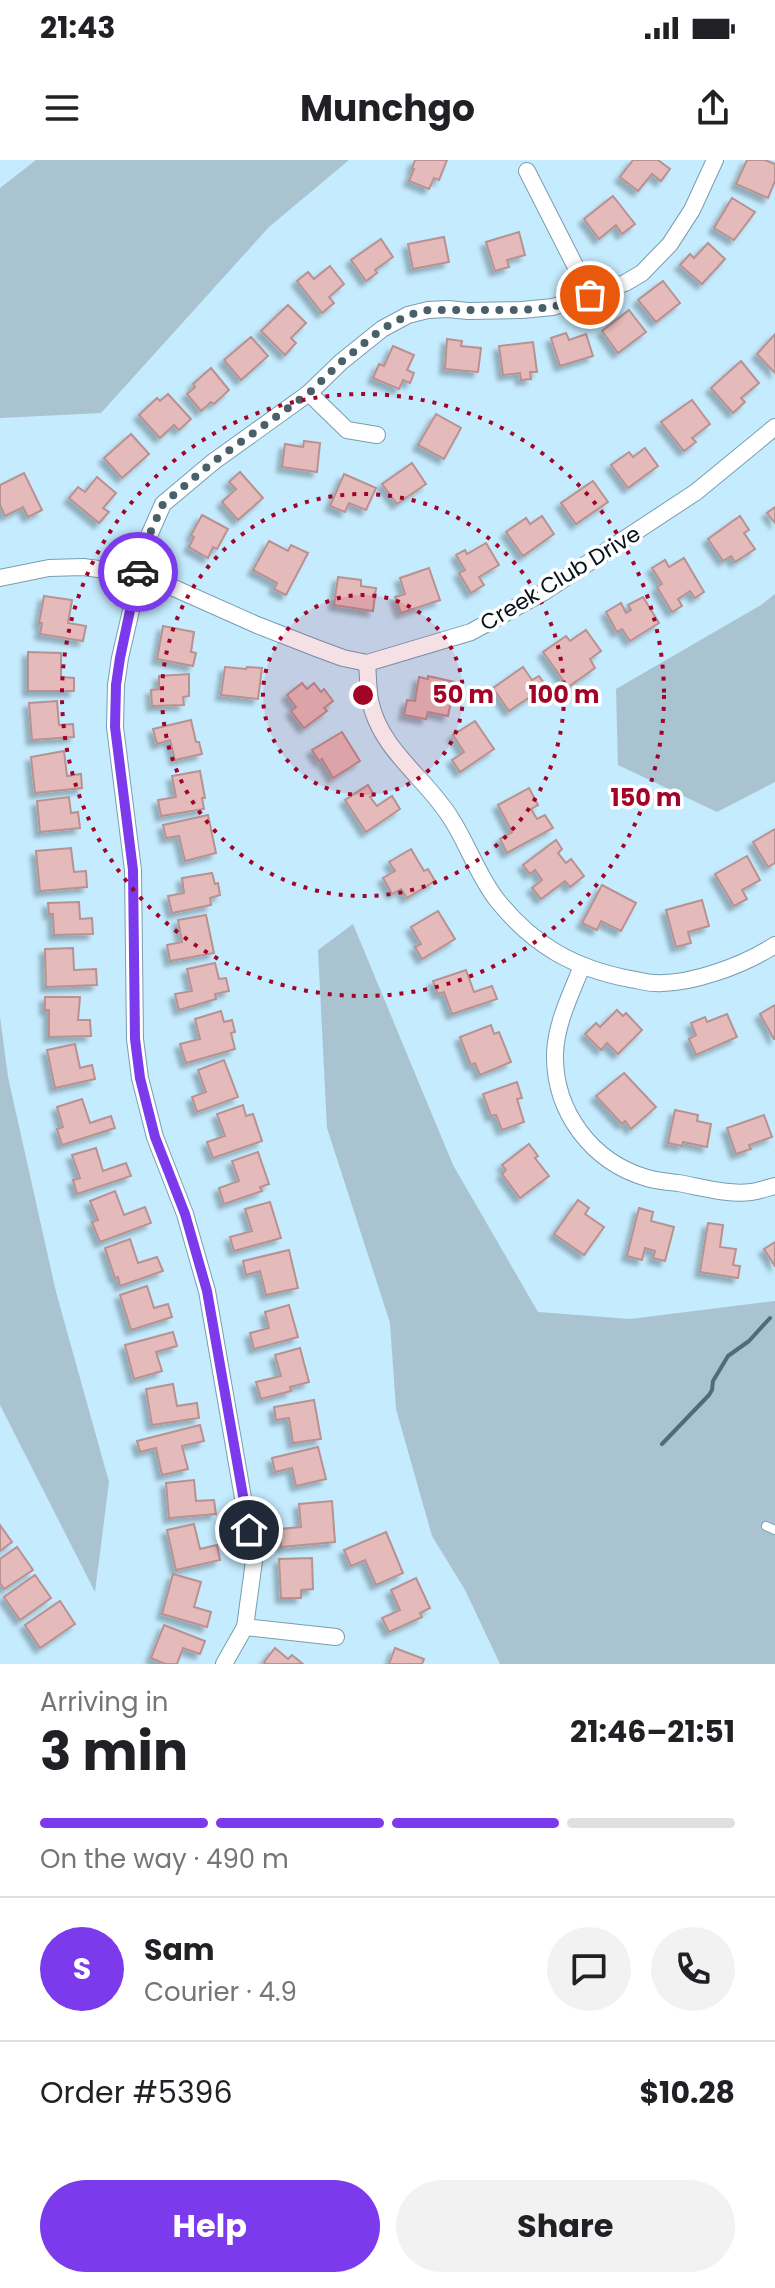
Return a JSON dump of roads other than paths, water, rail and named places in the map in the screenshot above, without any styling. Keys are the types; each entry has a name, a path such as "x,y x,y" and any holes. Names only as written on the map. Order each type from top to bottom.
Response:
{"street":[{"path":"224,1664 245,1627 254,1561 212,1311 197,1252 155,1137 140,1078 135,1039 133,870 115,706 120,658 140,556 163,504 213,462 309,393 382,329 408,315 428,310 553,307 625,283 642,273 670,244 692,210 715,160"},
{"path":"527,171 590,295"},
{"path":"309,393 347,430 377,435"},
{"name":"Creek Club Drive","path":"367,663 471,632 544,592 696,492 775,427"},
{"path":"0,578 49,568 83,567 137,574 316,648 367,663 370,702 392,749 452,819 494,896 513,920 537,942 559,956 615,976 655,983 694,978 733,967 775,945"},
{"path":"582,966 564,1011 555,1053 562,1100 584,1138 613,1164 649,1179 741,1193 775,1186"},
{"path":"245,1627 336,1637"}],"waterway":[{"path":"662,1444 709,1395 713,1381 728,1356 749,1341 770,1318"}]}
